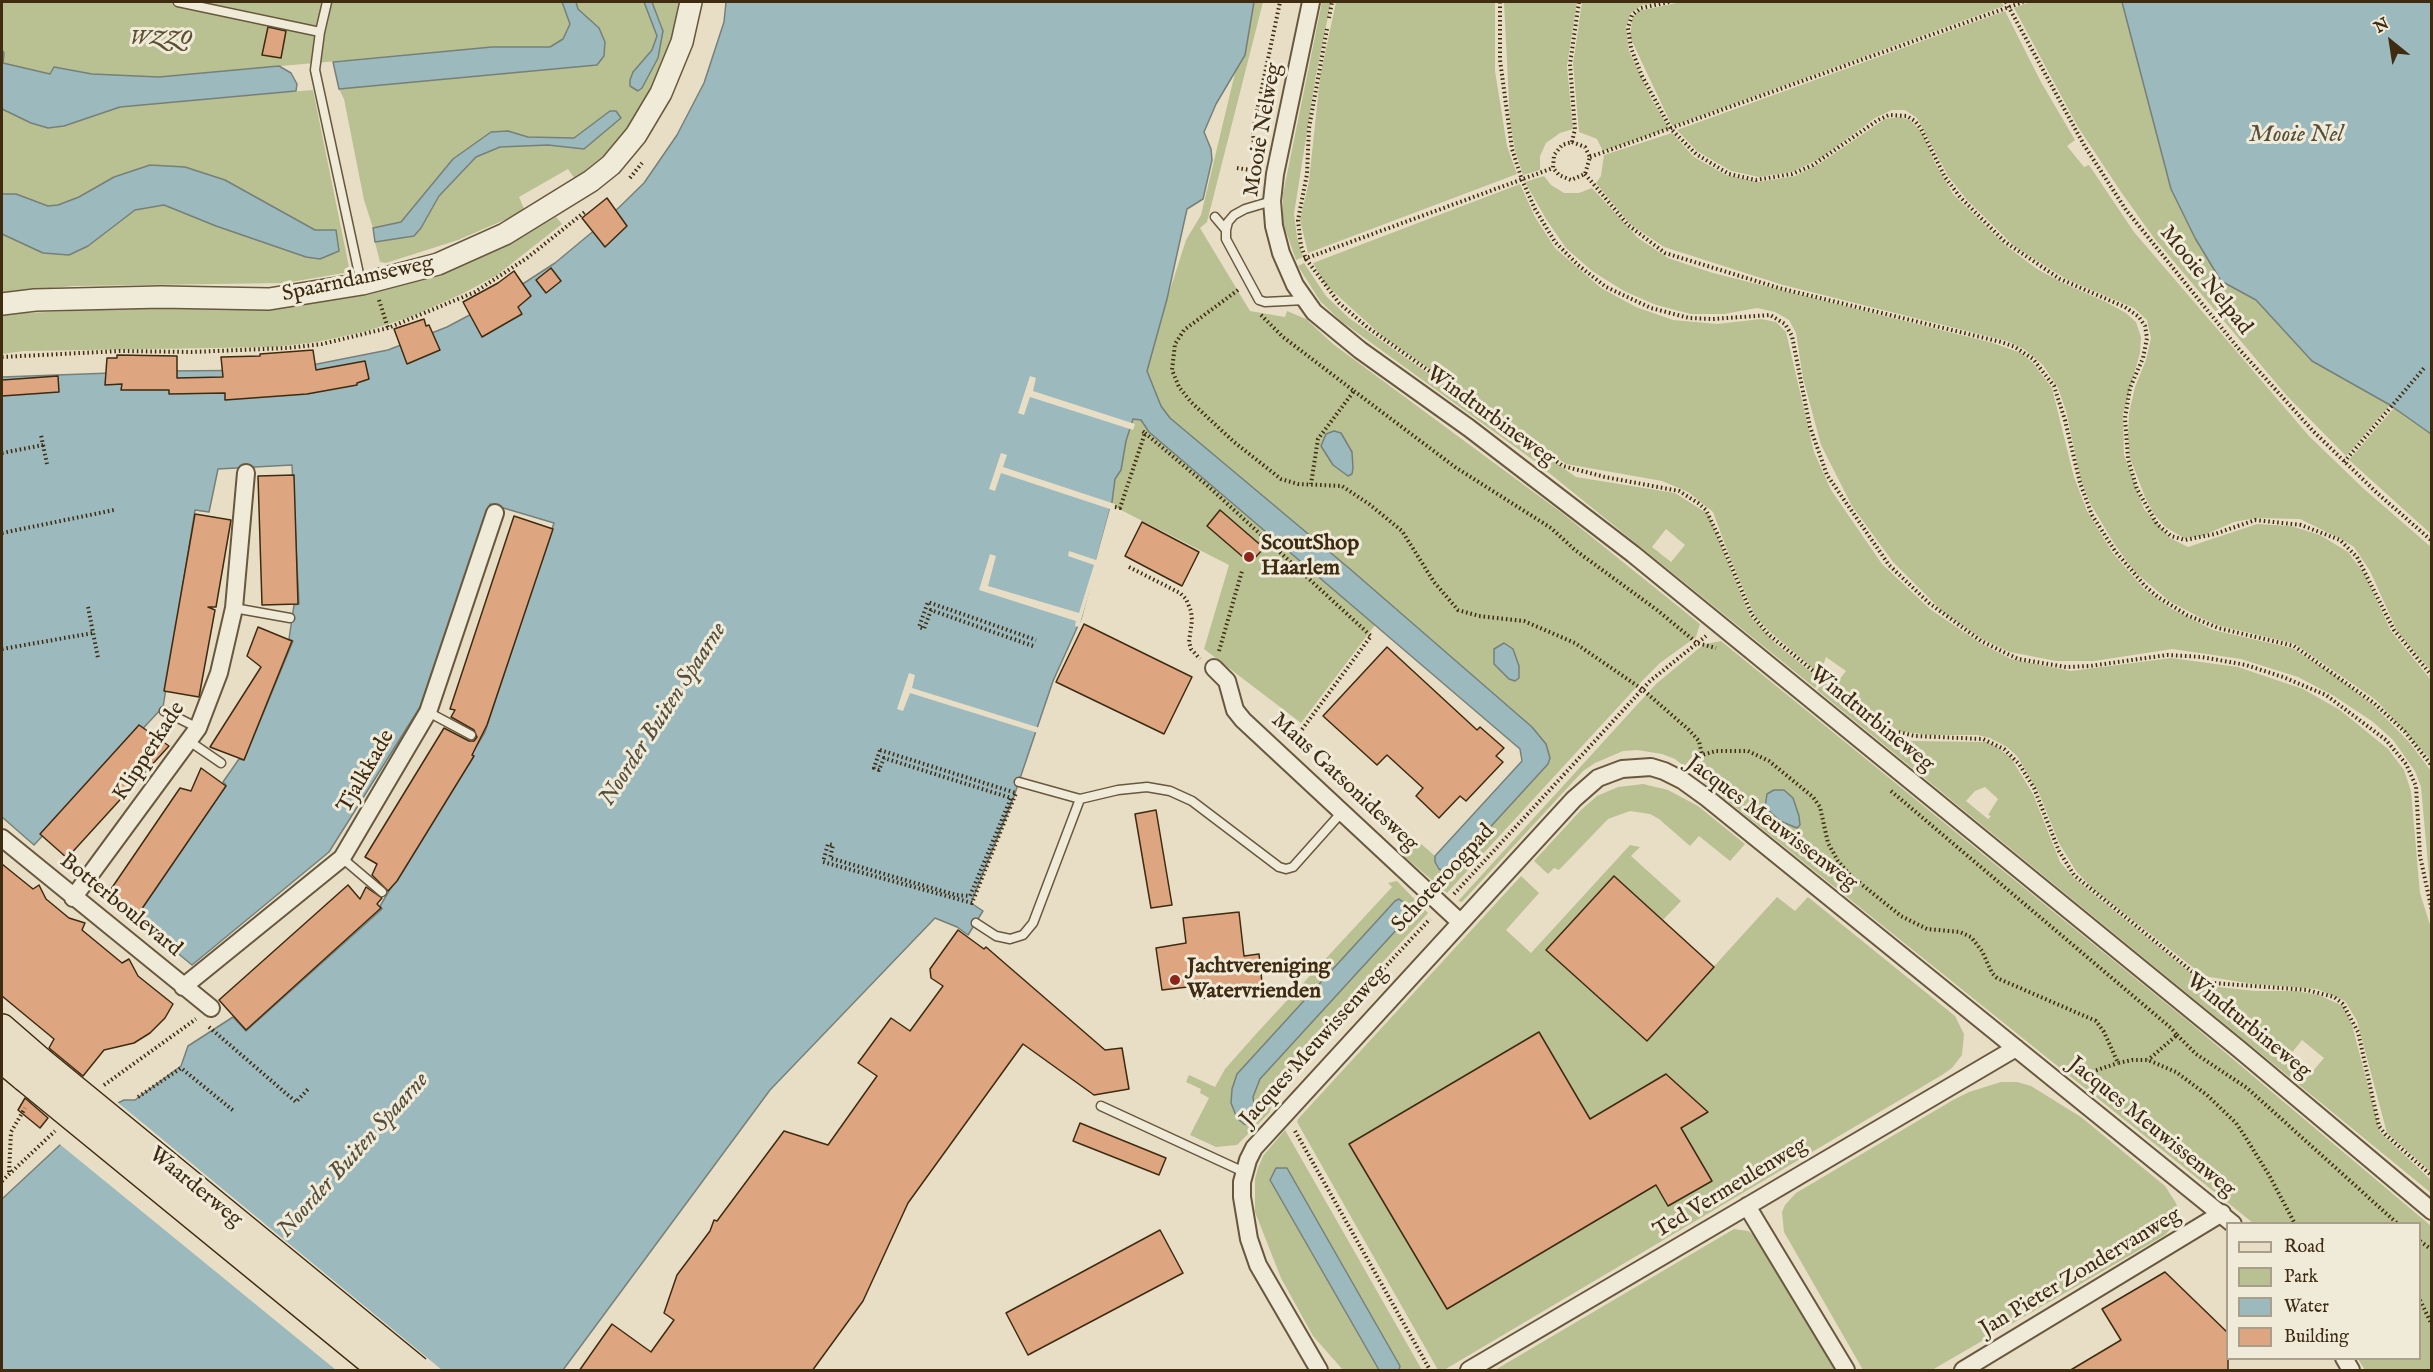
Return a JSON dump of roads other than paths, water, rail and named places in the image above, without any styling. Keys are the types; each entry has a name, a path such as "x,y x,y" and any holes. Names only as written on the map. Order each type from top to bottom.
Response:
{"main road":[{"name":"Waarderweg","path":"2,1028 33,1069 382,1371"},
{"name":"Waarderweg","path":"2,1059 33,1069 417,1371"}],"street":[{"name":"Spaarndamseweg","path":"2,303 161,297 269,299 367,282 438,264 505,234 591,181 611,165 636,135 661,93 682,42 691,2"},
{"name":"Mooie Nelweg","path":"1286,266 1274,226 1272,201 1279,153 1311,2"},
{"name":"Windturbineweg","path":"1286,266 1314,312 1343,337 1566,501 2248,1056 2432,1211"},
{"name":"Klipperkade","path":"73,897 193,734 219,673 234,608 246,473"},
{"name":"Tjalkkade","path":"183,987 342,858 428,712 495,513"},
{"name":"Maus Gatsonidesweg","path":"1214,668 1227,681 1235,710 1243,720 1460,922"},
{"name":"Jacques Meuwissenweg","path":"1244,1172 1254,1148 1574,799 1598,778 1610,772 1636,766 1664,771 1682,780 2228,1218"},
{"name":"Botterboulevard","path":"2,838 183,987 209,1017"},
{"name":"Ted Vermeulenweg","path":"1469,1371 2016,1048"},
{"path":"1244,1172 1242,1197 1249,1239 1258,1265 1319,1371"},
{"path":"1747,1206 1846,1371"},
{"name":"Jan Pieter Zondervanweg","path":"1963,1371 2228,1218"}],"lane":[{"path":"178,2 320,32"},
{"path":"327,2 315,70 367,282"},
{"path":"1272,201 1245,209 1234,215 1228,222 1226,240 1259,300 1265,302 1305,300"},
{"path":"1215,217 1226,230"},
{"path":"234,608 290,618"},
{"path":"164,711 193,734 221,763"},
{"path":"428,712 471,735"},
{"path":"1019,782 1080,799 1118,790 1147,787 1170,791 1192,801 1279,867 1286,869 1293,867 1342,812"},
{"path":"976,923 996,936 1010,939 1023,935 1033,922 1080,799"},
{"path":"342,858 382,892"},
{"path":"1101,1106 1244,1172"}],"water":[{"path":"562,2 576,2 578,9 599,28 605,42 604,56 597,65 339,89 333,62 492,47 550,47 563,39 570,24"},
{"path":"644,2 652,2 663,31 658,58 642,88 638,91 630,86 630,80 633,72 652,50 657,36"},
{"name":"Noorder Buiten Spaarne","path":"726,2 1254,2 1245,55 1216,104 1204,132 1211,149 1212,160 1203,199 1187,209 1167,299 1147,371 1161,406 1170,418 1350,569 1532,727 1546,744 1550,758 1548,764 1451,870 1444,872 1439,869 1435,856 1522,761 1520,749 1149,432 1141,420 1133,419 1121,470 1115,479 1112,502 1081,619 1053,681 1012,802 971,903 983,911 968,935 957,927 935,918 770,1090 563,1370 2,1370 2,1199 90,1117 124,1100 135,1100 181,1066 188,1046 233,1017 246,1031 382,909 380,906 485,732 554,523 490,504 420,707 329,852 192,965 134,917 139,913 226,785 223,782 239,759 244,760 293,641 289,639 294,605 299,604 292,465 218,469 209,512 195,510 163,707 34,845 2,817 2,377 166,371 287,370 388,350 447,327 498,300 555,263 602,224 644,183 677,135 704,83 724,22"},
{"name":"Mooie Nel","path":"2122,2 2431,2 2431,434 2390,405 2312,361 2256,300 2221,281 2195,238 2171,189"},
{"path":"2,50 3,63 50,74 54,67 92,74 159,77 279,66 291,73 297,84 296,91 120,107 64,126 48,128 31,123 2,109"},
{"path":"610,111 616,111 621,118 584,149 548,145 500,147 476,157 439,196 414,236 375,242 373,228 401,222 453,159 491,132 508,131 528,137 574,138"},
{"path":"150,165 185,167 225,180 315,230 336,230 339,251 320,259 306,257 216,226 164,205 135,210 88,246 69,255 43,253 2,234 2,194 16,194 48,206 58,205 79,197 114,177"},
{"path":"1334,431 1341,433 1352,452 1352,474 1348,476 1333,465 1321,446 1326,434"},
{"path":"1504,643 1513,649 1519,666 1519,678 1515,681 1509,679 1494,664 1494,649"},
{"path":"1774,790 1784,790 1793,798 1799,816 1800,825 1797,828 1780,821 1765,807 1767,794"},
{"path":"1399,899 1410,907 1410,915 1260,1079 1253,1097 1256,1120 1252,1125 1244,1124 1237,1118 1231,1103 1232,1089 1237,1074"},
{"path":"1276,1168 1287,1168 1400,1366 1399,1370 1379,1370 1270,1180"}],"place":[{"name":"ScoutShop Haarlem","path":"1249,557"},
{"name":"Jachtvereniging Watervrienden","path":"1175,980"}],"park label":[{"name":"WZZO","path":"161,39"}]}
